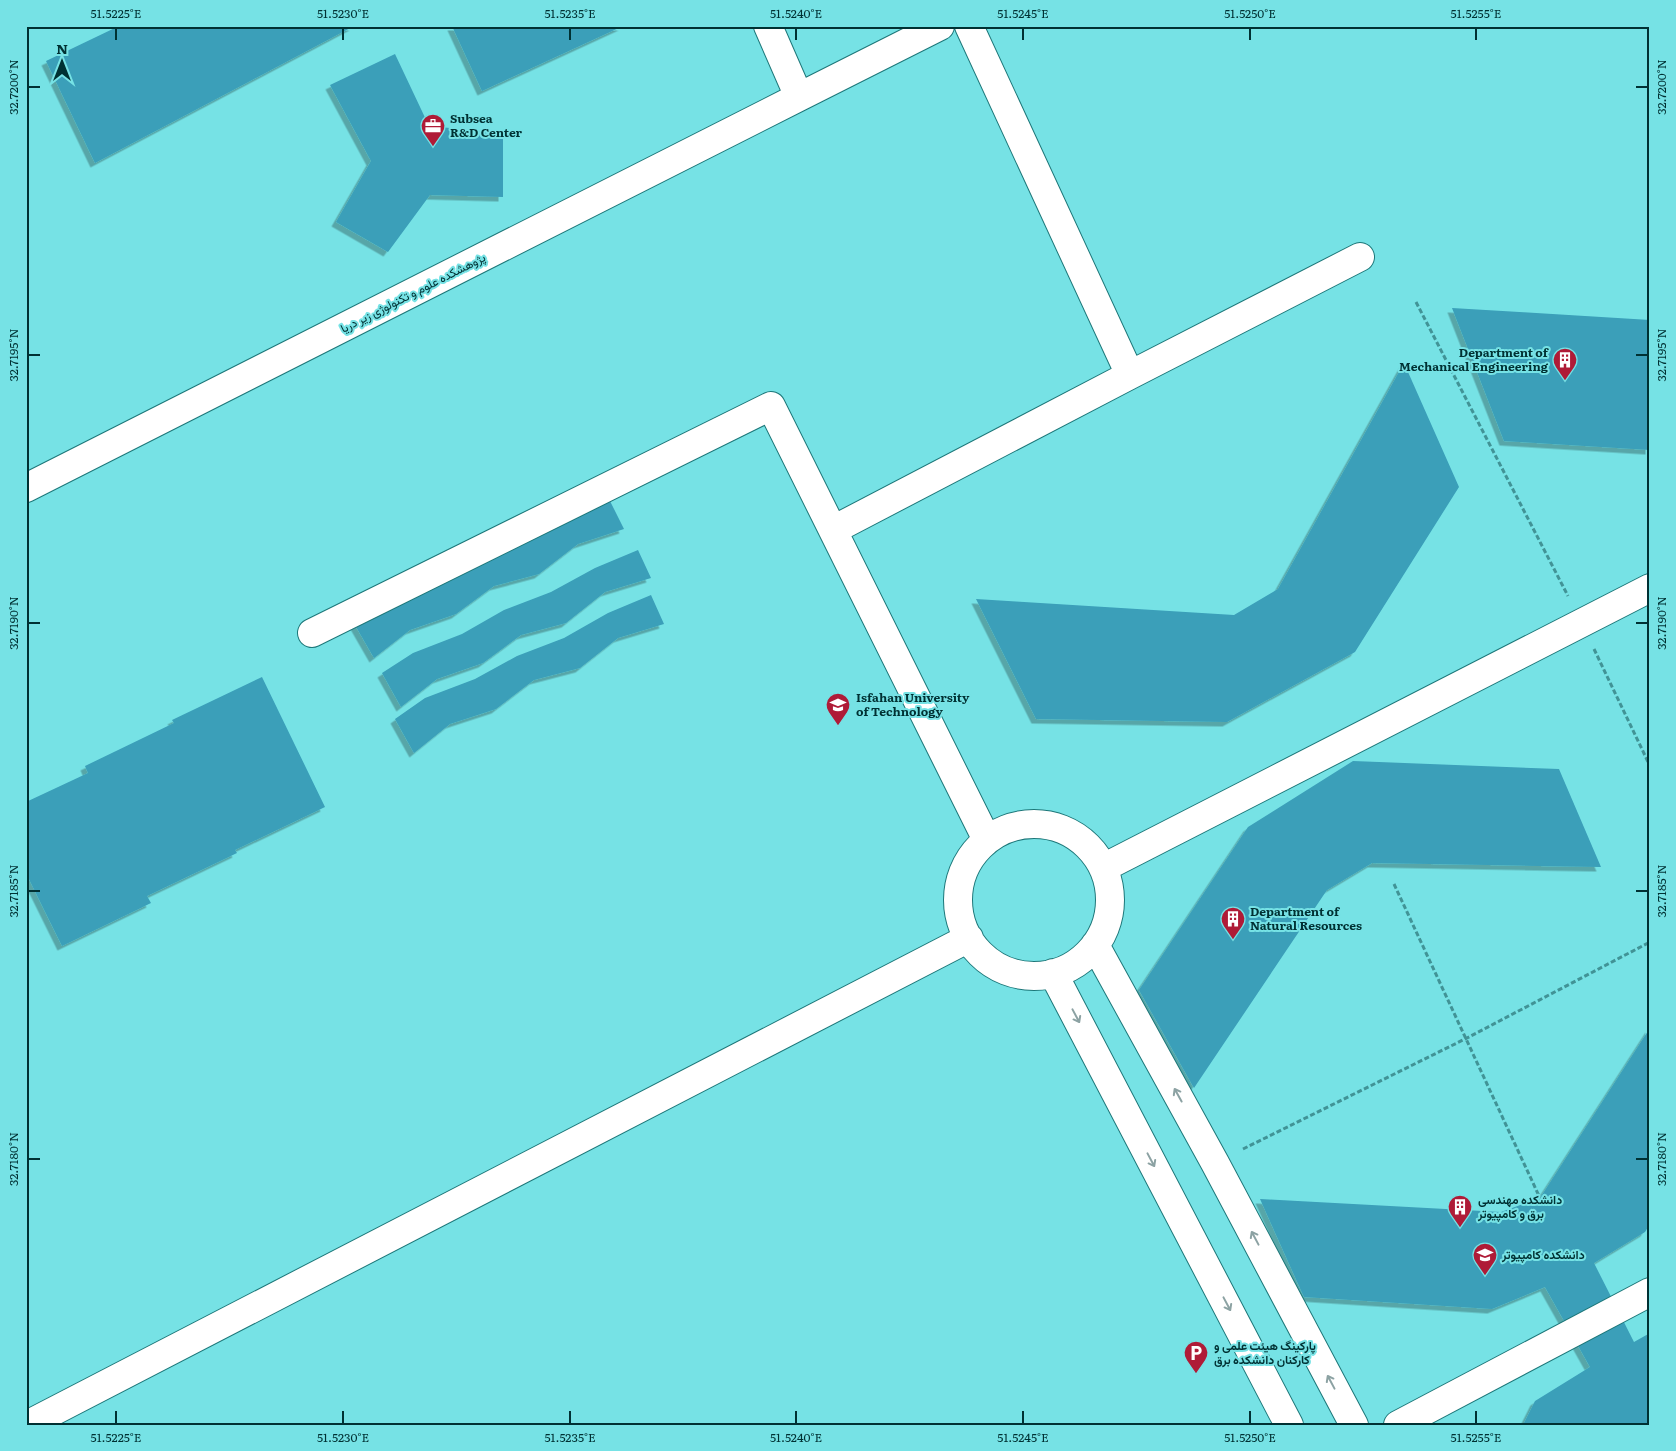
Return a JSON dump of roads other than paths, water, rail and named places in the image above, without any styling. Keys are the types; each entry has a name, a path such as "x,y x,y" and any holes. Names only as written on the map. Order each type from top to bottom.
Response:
{"street":[{"path":"768,26 800,97"},
{"name":"پژوهشکده علوم و تکنولوژی زیر دریا","path":"26,488 940,26"},
{"path":"970,26 1130,375"},
{"path":"834,530 1360,257"},
{"path":"312,633 771,406 987,840"},
{"path":"1103,868 1650,588"},
{"path":"1029,824 1052,826 1073,834 1091,849 1103,868 1109,888 1110,907 1105,927 1096,945 1077,962 1053,973 1034,976 1014,973 996,966 980,954 968,938 960,919 958,897 962,875 972,856 987,840 1007,829 1029,824"},
{"path":"36,1420 968,938"},
{"path":"1096,945 1215,1163 1354,1425"},
{"path":"1053,973 1289,1425"},
{"path":"1398,1425 1650,1292"}],"place":[{"name":"Subsea R&D Center","path":"433,147"},
{"name":"Department of Mechanical Engineering","path":"1565,381"},
{"name":"Isfahan University of Technology","path":"838,726"},
{"name":"Department of Natural Resources","path":"1233,940"},
{"name":"دانشکده مهندسی برق و کامپیوتر","path":"1460,1228"},
{"name":"دانشکده کامپیوتر","path":"1485,1276"},
{"name":"پارکینگ هیئت علمی و کارکنان دانشکده برق","path":"1196,1374"}]}
